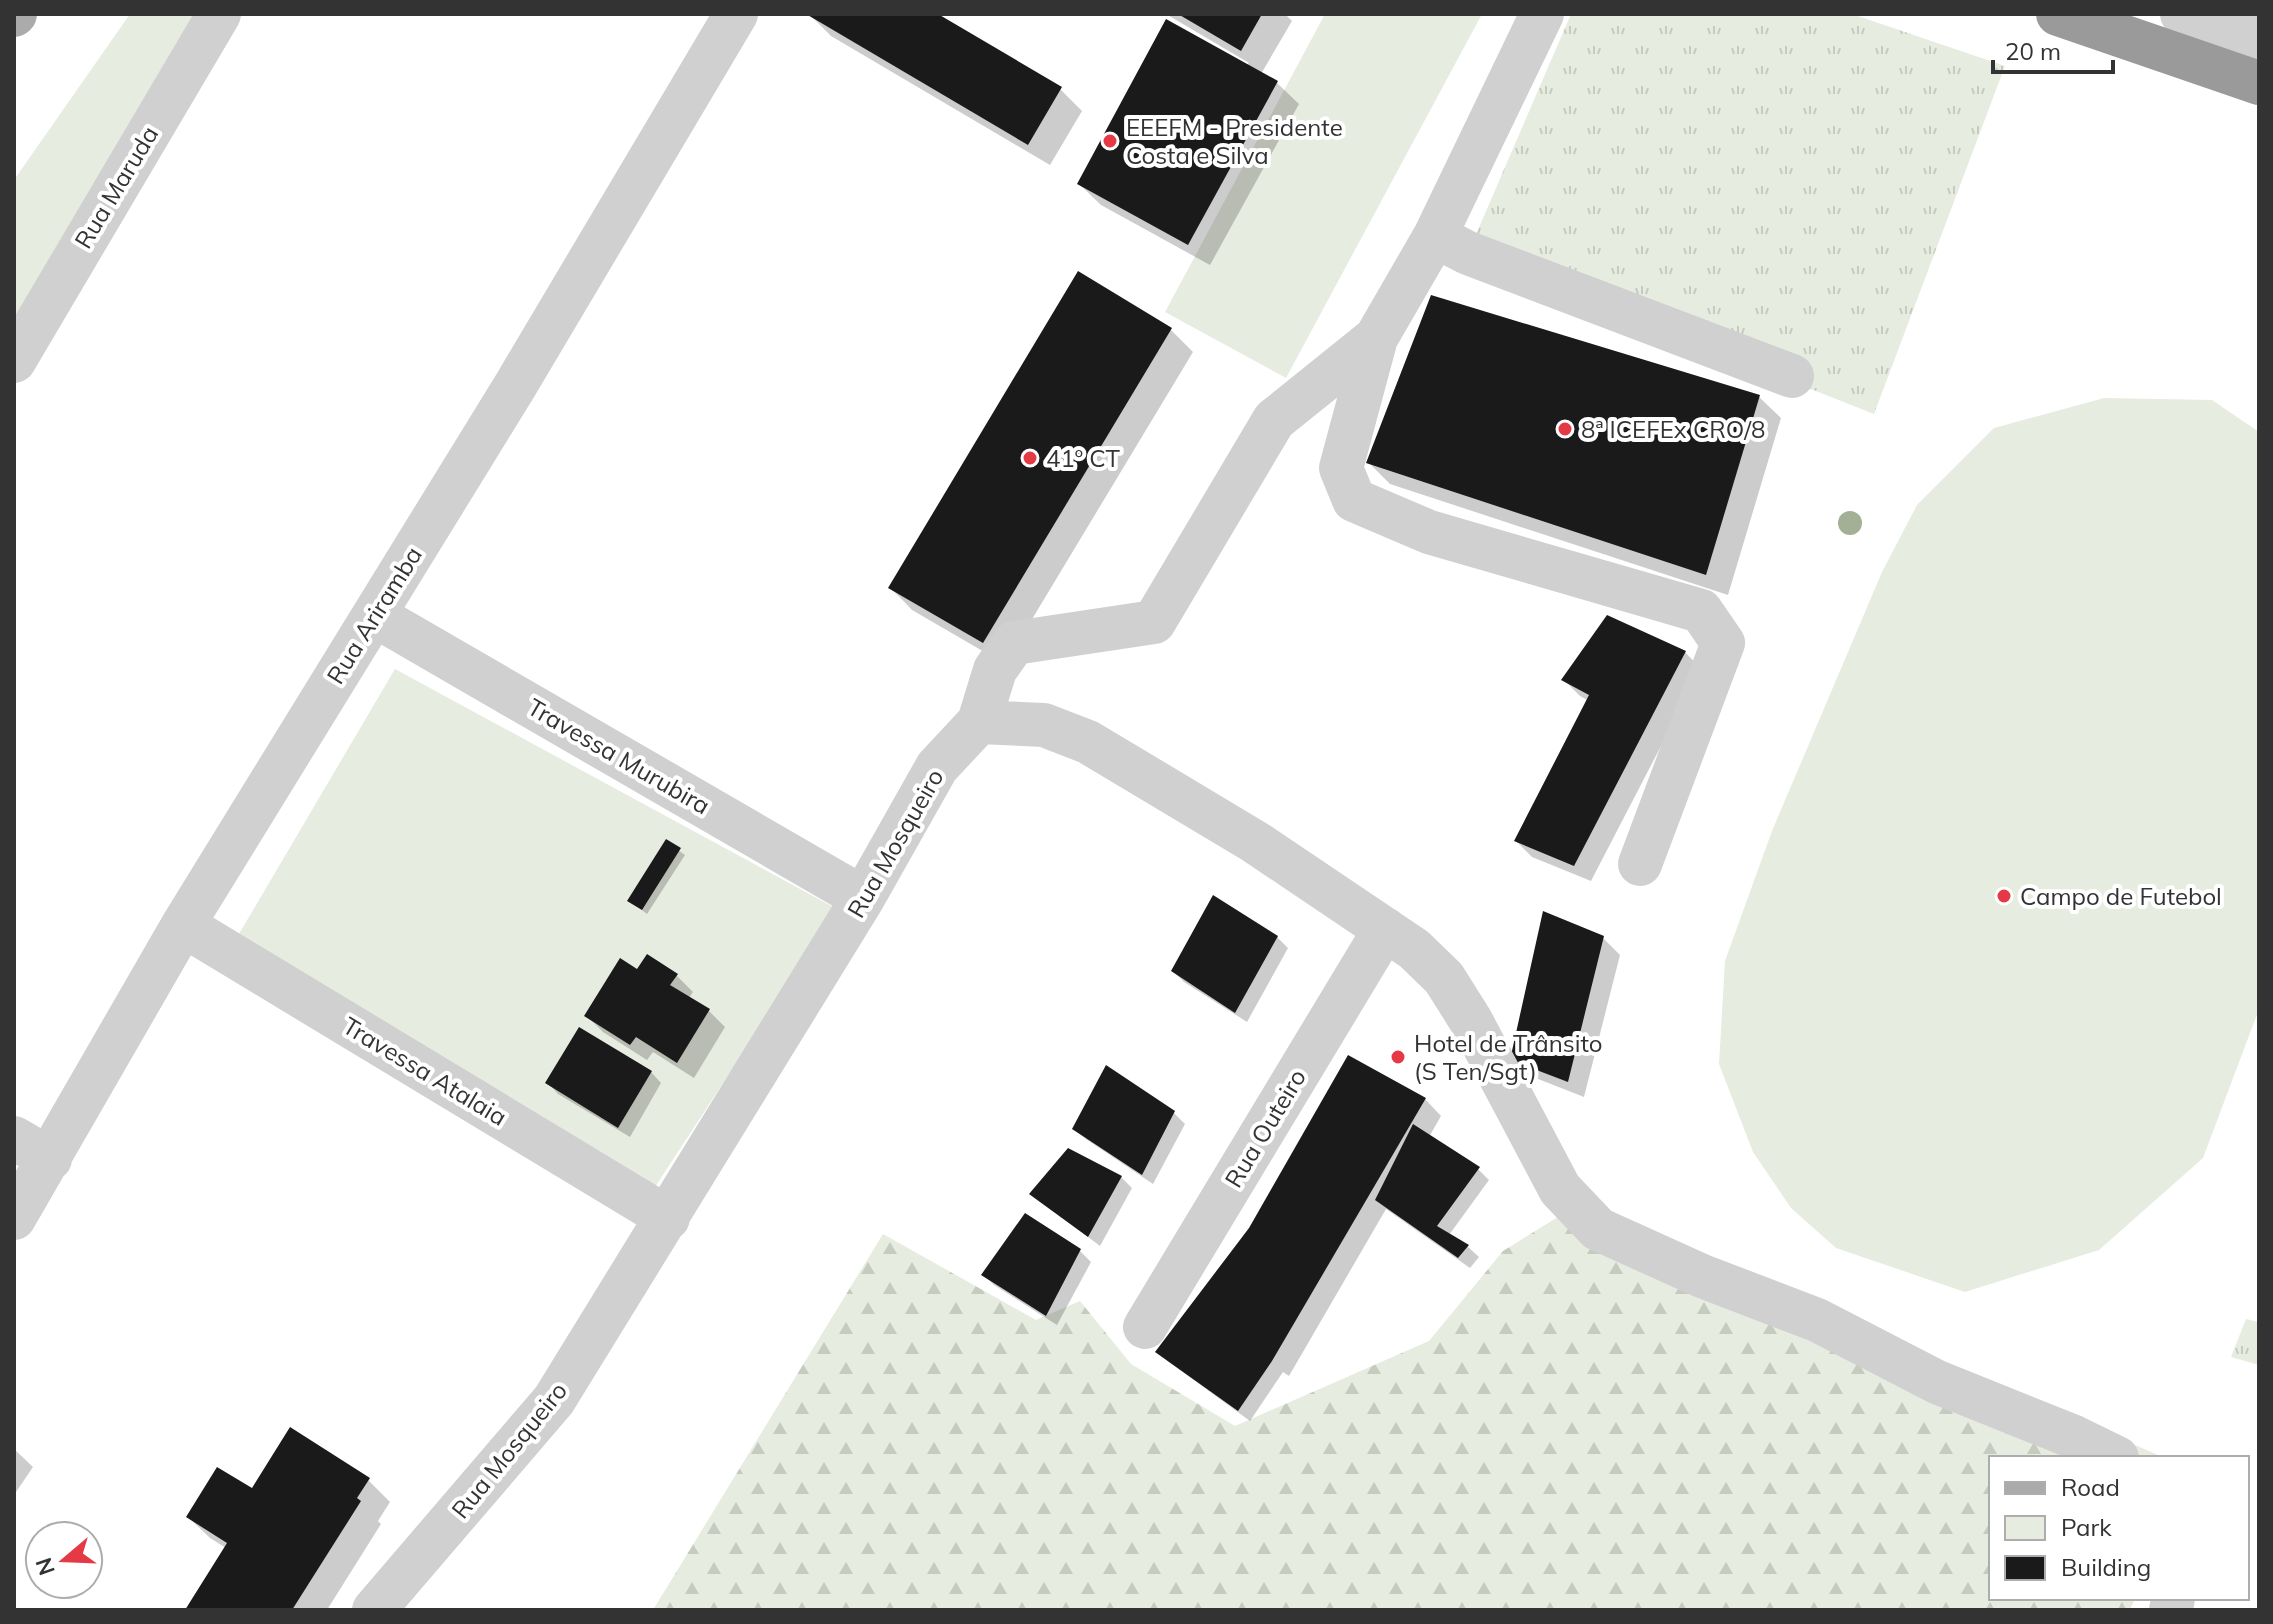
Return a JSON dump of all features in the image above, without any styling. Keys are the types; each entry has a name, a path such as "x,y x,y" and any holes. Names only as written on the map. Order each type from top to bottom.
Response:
{"highway":[{"path":"2058,14 2259,83"}],"street":[{"name":"Rua Maruda","path":"14,361 219,14"},
{"name":"Rua Ariramba","path":"14,1218 32,1148 183,925 515,386 736,14"},
{"path":"1542,14 1435,236 1376,338 1341,468 1354,500 1429,532 1701,611 1723,643 1640,864"},
{"path":"2182,14 2259,38"},
{"path":"1435,236 1468,253 1792,376"},
{"path":"1376,338 1274,420 1154,622 1014,643 995,670 979,722 1044,725 1088,742 1255,842 1414,949 1444,978 1471,1021 1560,1189 1598,1229 1702,1276 1817,1320 1937,1382 2074,1437 2113,1456"},
{"name":"Travessa Murubira","path":"374,615 863,898"},
{"name":"Rua Mosqueiro","path":"374,1610 554,1400 863,898 937,767 979,722"},
{"name":"Travessa Atalaia","path":"183,925 668,1218"},
{"name":"Rua Outeiro","path":"1145,1327 1385,929"}],"green space":[{"path":"130,14 202,14 14,323 14,180"},
{"path":"1325,14 1482,14 1286,378 1165,312"},
{"path":"1571,14 1852,14 2005,66 1874,414 1468,253"},
{"name":"Campo de Futebol","path":"2104,398 2212,400 2259,432 2259,1009 2203,1158 2099,1250 1965,1292 1836,1248 1791,1208 1753,1152 1719,1064 1725,961 1772,831 1882,572 1917,505 1994,428"},
{"path":"395,669 837,909 655,1187 236,939"},
{"path":"1569,1210 1761,1283 2160,1456 1989,1456 1989,1600 2134,1600 2130,1610 653,1610 883,1234 1036,1320 1080,1301 1131,1364 1235,1426 1429,1341 1503,1251"},
{"path":"2246,1319 2259,1322 2259,1365 2231,1357"}],"building":[{"path":"806,14 938,14 1062,87 1028,145"},
{"path":"1178,14 1262,14 1241,51"},
{"path":"1166,19 1278,81 1188,245 1077,184"},
{"name":"41º CT","path":"1078,271 1172,328 983,643 888,588"},
{"name":"8ª ICEFEx CRO/8","path":"1431,295 1760,395 1706,575 1366,463"},
{"path":"1607,615 1686,651 1574,866 1514,841 1589,695 1561,680"},
{"path":"666,839 681,848 642,910 627,901"},
{"path":"1213,895 1278,936 1235,1013 1171,971"},
{"path":"1543,911 1604,936 1568,1082 1510,1060"},
{"path":"647,954 678,974 670,985 710,1009 677,1063 636,1037 630,1045 584,1016 620,958 637,969"},
{"path":"579,1027 652,1071 618,1128 545,1083"},
{"path":"1348,1055 1426,1098 1272,1361 1238,1411 1155,1352 1249,1228"},
{"path":"1106,1065 1175,1111 1142,1175 1072,1129"},
{"path":"1413,1124 1480,1167 1437,1226 1469,1245 1458,1258 1375,1200"},
{"path":"1068,1148 1122,1176 1088,1237 1029,1194"},
{"path":"1025,1213 1081,1249 1046,1316 981,1275"},
{"path":"290,1427 370,1478 357,1498 361,1501 292,1610 185,1610 227,1543 186,1517 217,1467 252,1488"}],"place":[{"name":"EEEFM - Presidente Costa e Silva","path":"1110,141"},
{"name":"8ª ICEFEx CRO/8","path":"1565,429"},
{"name":"41º CT","path":"1030,458"},
{"name":"Campo de Futebol","path":"2004,896"},
{"name":"Hotel de Trânsito (S Ten/Sgt)","path":"1398,1057"}]}
